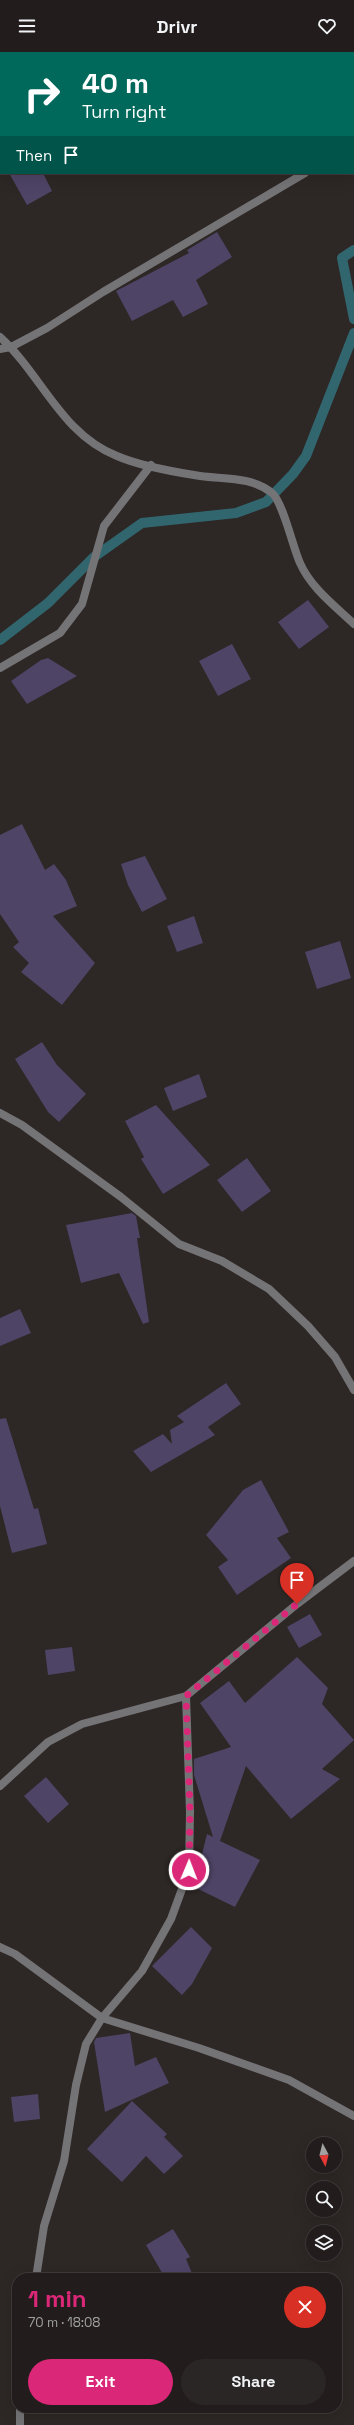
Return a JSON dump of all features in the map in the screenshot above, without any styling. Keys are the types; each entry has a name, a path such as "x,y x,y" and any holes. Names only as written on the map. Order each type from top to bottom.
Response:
{"street":[{"path":"0,349 11,347 47,328 103,292 303,174"},
{"path":"0,337 11,347 49,399 84,438 117,456 194,475 256,482 274,494 300,564 320,592 354,624"},
{"path":"0,668 60,633 82,604 104,526 151,465"},
{"path":"0,1113 22,1125 114,1192 179,1244 222,1261 269,1289 308,1326 335,1357 354,1390"},
{"path":"0,1786 48,1742 82,1724 186,1696 297,1604 354,1562"},
{"path":"37,2273 44,2226 64,2161 76,2085 86,2044 102,2018 142,1971 171,1919 189,1870 190,1812 186,1696"},
{"path":"0,1948 15,1954 102,2018 199,2048 288,2080 354,2116"},
{"path":"20,2413 20,2425"}],"building":[{"path":"10,174 44,174 52,191 27,205"},
{"path":"217,232 232,257 196,280 208,304 183,317 173,300 132,321 116,291 189,253 187,250"},
{"path":"308,600 329,627 299,649 278,622"},
{"path":"232,644 251,679 218,696 199,661"},
{"path":"48,658 77,676 27,704 11,681 41,660"},
{"path":"22,824 45,870 54,864 66,880 77,906 53,916 95,963 62,1005 21,972 29,963 13,947 19,942 0,914 0,835"},
{"path":"145,856 167,899 142,912 128,885 121,864"},
{"path":"194,916 203,943 177,952 167,926"},
{"path":"340,941 351,978 317,989 305,952"},
{"path":"42,1042 57,1065 86,1094 59,1122 48,1112 15,1059"},
{"path":"199,1074 207,1097 173,1111 164,1088"},
{"path":"156,1105 210,1165 163,1194 141,1159 144,1157 125,1121"},
{"path":"247,1158 271,1191 242,1212 217,1180"},
{"path":"132,1213 136,1216 140,1238 137,1238 149,1322 143,1324 119,1273 81,1283 66,1225"},
{"path":"20,1309 31,1333 0,1346 0,1318"},
{"path":"226,1383 241,1404 208,1427 215,1435 151,1472 133,1451 163,1434 172,1444 170,1430 184,1422 177,1416"},
{"path":"6,1418 34,1509 38,1508 47,1544 12,1553 0,1506 0,1419"},
{"path":"261,1480 289,1532 277,1538 291,1558 237,1595 218,1567 228,1560 206,1535 243,1490"},
{"path":"310,1614 322,1635 299,1648 287,1627"},
{"path":"72,1647 75,1671 48,1675 45,1650"},
{"path":"297,1657 328,1688 322,1704 354,1740 322,1769 340,1779 291,1819 246,1766 220,1841 260,1860 235,1907 194,1887 207,1834 213,1837 194,1775 194,1759 231,1747 200,1703 229,1681 245,1703"},
{"path":"46,1777 69,1804 48,1823 24,1796"},
{"path":"191,1927 212,1948 192,1984 182,1995 152,1966"},
{"path":"130,2033 135,2066 156,2057 169,2083 105,2112 94,2042 96,2038"},
{"path":"38,2094 40,2119 14,2122 11,2097"},
{"path":"132,2101 167,2134 164,2137 183,2156 164,2174 146,2156 122,2182 87,2149"},
{"path":"173,2229 190,2257 186,2259 192,2273 162,2273 146,2245"}],"waterway":[{"path":"354,250 342,258 354,319"},
{"path":"0,640 48,603 94,557 142,523 236,513 266,502 293,474 306,456 354,333"}],"route":[{"path":"189,1870 190,1812 186,1735 186,1696 297,1604"}]}
